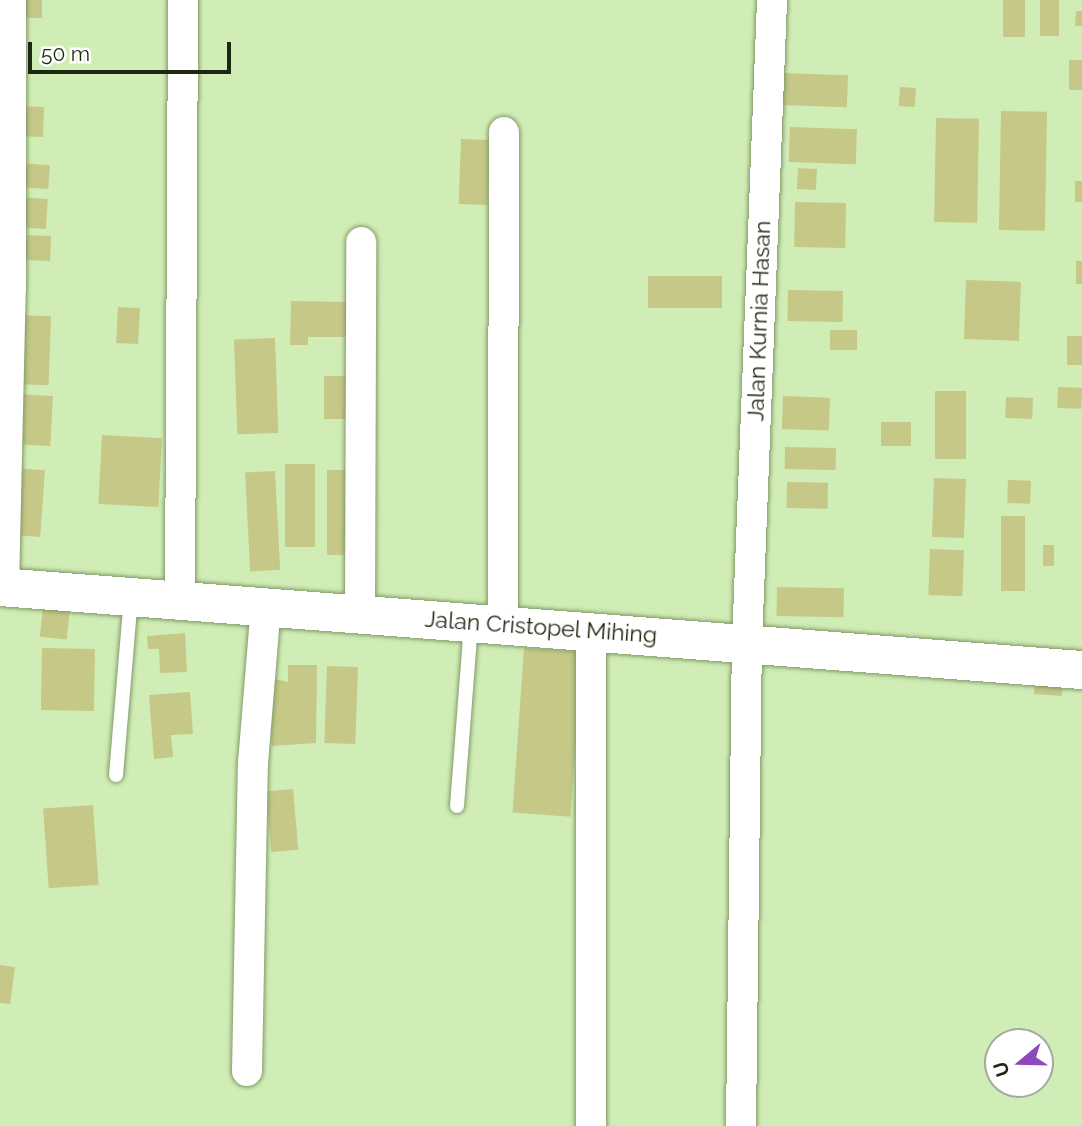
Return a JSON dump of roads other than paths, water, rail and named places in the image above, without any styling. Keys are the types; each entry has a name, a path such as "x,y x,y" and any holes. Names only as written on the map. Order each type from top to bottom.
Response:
{"street":[{"path":"2,587 11,0"},
{"path":"180,599 183,0"},
{"name":"Jalan Kurnia Hasan","path":"741,1126 747,643 772,0"},
{"path":"487,623 504,132"},
{"path":"360,613 361,242"},
{"name":"Jalan Cristopel Mihing","path":"2,587 1082,670"},
{"path":"247,1071 253,763 266,606"},
{"path":"591,631 591,1126"}],"lane":[{"path":"116,775 131,596"},
{"path":"457,806 487,623"}]}
